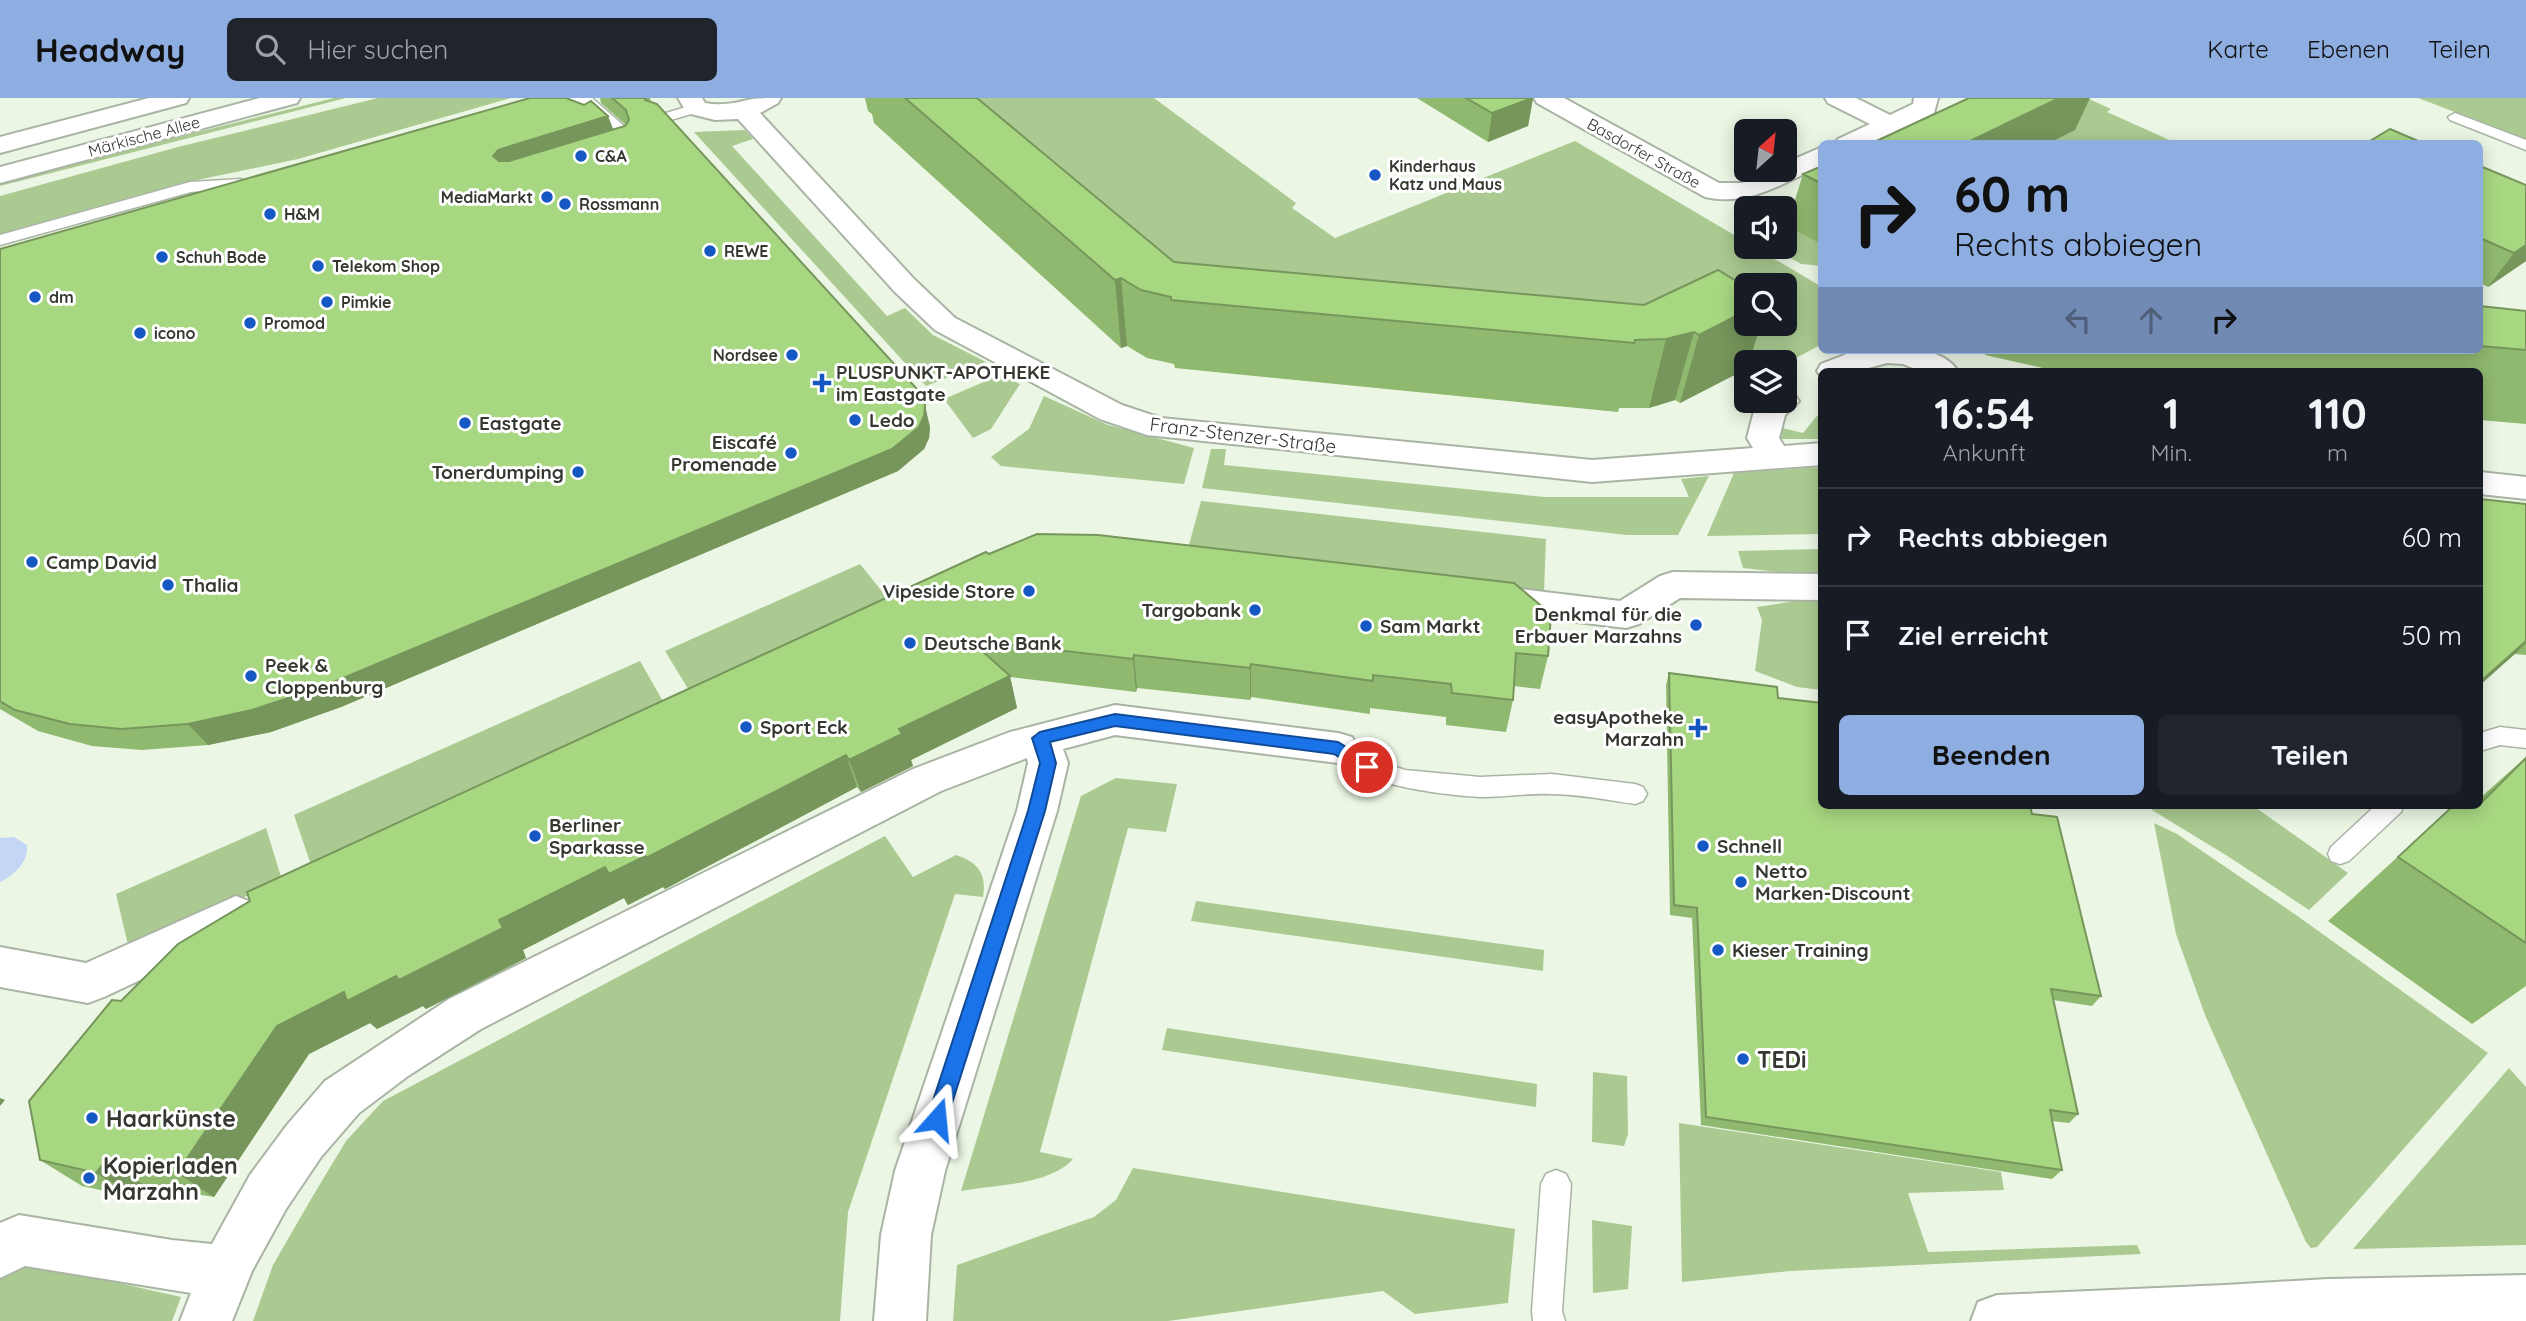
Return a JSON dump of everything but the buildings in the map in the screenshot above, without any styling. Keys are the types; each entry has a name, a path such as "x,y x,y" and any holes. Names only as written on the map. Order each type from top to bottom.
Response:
{"street":[{"name":"Märkische Allee","path":"0,145 177,98"},
{"name":"Märkische Allee","path":"0,175 288,98"},
{"path":"693,103 718,113 744,110 769,98"},
{"name":"Basdorfer Straße","path":"1546,98 1714,191 1746,191 1818,157"},
{"path":"1837,98 1889,124"},
{"path":"1855,140 1926,108 1926,98"},
{"name":"Franz-Stenzer-Straße","path":"744,110 905,286 945,324 1111,412 1158,428 1592,471 1651,470 1773,456 1818,454"},
{"path":"1838,368 1876,354"},
{"path":"1897,354 1916,357 1937,368"},
{"path":"1797,392 1818,379"},
{"path":"1769,413 1763,438 1773,456"},
{"path":"2483,483 2526,488"},
{"path":"1452,594 1626,615 1673,585 1818,587"},
{"path":"206,1321 225,1271 268,1192 304,1141 342,1097 464,1014 927,779 974,759 1040,738 1115,720 1338,748"},
{"path":"900,1321 906,1235 920,1171 1037,811 1048,763 1040,738"},
{"path":"0,967 88,983 267,901"},
{"path":"0,1253 19,1240 172,1266 225,1271"},
{"path":"1997,1321 2206,1317 2328,1306 2526,1301"}],"lane":[{"path":"575,98 587,101 626,135 626,142 622,145 597,152"},
{"path":"661,119 693,103"},
{"path":"2455,117 2526,145"},
{"path":"0,240 190,187 248,182 203,204"},
{"path":"2483,741 2500,736 2526,739"},
{"path":"1338,748 1367,767 1405,779 1480,787 1552,784 1635,794"},
{"path":"2340,854 2388,809"},
{"path":"1549,1321 1547,1311 1556,1184"}],"green space":[{"path":"334,98 346,98 0,186 0,182 37,172"},
{"path":"378,98 511,98 298,159 178,184 0,234 0,196 178,147"},
{"path":"910,98 1154,98 1296,203 1292,208 1335,238 1575,141 1734,235 1734,259 1774,259 1818,285 1818,346 1797,358 1797,350 1750,350 1716,329 1186,331"},
{"path":"2087,98 2111,109 2107,112 2169,140 2053,140 2074,130"},
{"path":"2418,98 2526,98 2526,139"},
{"path":"745,130 753,139 732,146 887,316 905,308 933,335 986,362 926,386 694,132"},
{"path":"1797,231 1818,243 1818,266 1801,264 1792,259 1797,259"},
{"path":"1000,375 1020,384 991,429 973,438 944,399"},
{"path":"1044,396 1108,425 1194,448 1184,484 1001,466 991,457 1029,429"},
{"path":"1818,415 1818,439 1778,439 1778,427 1803,433"},
{"path":"1211,449 1226,449 1224,465 1545,497 1689,497 1681,479 1709,476 1678,535 1627,535 1202,488"},
{"path":"1818,467 1818,534 1707,536 1734,473"},
{"path":"1201,501 1546,539 1544,592 1187,552"},
{"path":"1818,549 1818,577 1743,568 1738,551"},
{"path":"860,564 889,600 690,692 665,651"},
{"path":"1818,600 1818,690 1797,687 1755,671 1762,620 1757,607"},
{"path":"640,661 664,703 311,865 294,815"},
{"path":"1116,778 1177,784 1166,832 1128,828 1040,1152 1073,1159 1063,1168 1036,1179 961,1191 1081,796"},
{"path":"2258,809 2348,873 2309,910 2152,810"},
{"path":"2154,823 2177,834 2299,917 2488,1053 2317,1247 2311,1248 2306,1242 2205,1015 2176,934"},
{"path":"266,828 282,880 129,949 116,894"},
{"path":"885,836 913,877 956,855 975,865 982,875 984,889 983,897 955,894 848,1212 840,1321 253,1321 273,1265 314,1194 346,1141 383,1101"},
{"path":"1196,901 1544,950 1543,971 1191,921"},
{"path":"1167,1028 1537,1084 1536,1107 1162,1050"},
{"path":"2509,1068 2526,1087 2526,1245 2353,1249"},
{"path":"1593,1072 1627,1076 1628,1134 1624,1146 1592,1142"},
{"path":"1679,1123 2001,1172 2004,1190 1908,1193 1928,1252 2137,1245 2141,1254 1790,1271 1682,1282"},
{"path":"1133,1168 1515,1229 1508,1303 1415,1314 1383,1291 1168,1321 953,1321 957,1265 1094,1217 1116,1200"},
{"path":"1592,1220 1632,1226 1628,1289 1593,1293"},
{"path":"35,1264 181,1297 172,1321 0,1321 0,1278"}],"water":[{"path":"14,837 27,845 27,851 23,863 0,882 0,838"}],"place":[{"name":"C&A","path":"581,156"},
{"name":"Kinderhaus Katz und Maus","path":"1375,175"},
{"name":"MediaMarkt","path":"547,197"},
{"name":"Rossmann","path":"565,204"},
{"name":"H&M","path":"270,214"},
{"name":"REWE","path":"710,251"},
{"name":"Schuh Bode","path":"162,257"},
{"name":"Telekom Shop","path":"318,266"},
{"name":"dm","path":"35,297"},
{"name":"Pimkie","path":"327,302"},
{"name":"Promod","path":"250,323"},
{"name":"icono","path":"140,333"},
{"name":"Nordsee","path":"792,355"},
{"name":"PLUSPUNKT-APOTHEKE im Eastgate","path":"822,383"},
{"name":"Ledo","path":"855,420"},
{"name":"Eastgate","path":"465,423"},
{"name":"Eiscafé Promenade","path":"791,453"},
{"name":"Tonerdumping","path":"578,472"},
{"name":"Camp David","path":"32,562"},
{"name":"Thalia","path":"168,585"},
{"name":"Vipeside Store","path":"1029,591"},
{"name":"Targobank","path":"1255,610"},
{"name":"Denkmal für die Erbauer Marzahns","path":"1696,625"},
{"name":"Sam Markt","path":"1366,626"},
{"name":"Deutsche Bank","path":"910,643"},
{"name":"Peek & Cloppenburg","path":"251,676"},
{"name":"Sport Eck","path":"746,727"},
{"name":"easyApotheke Marzahn","path":"1698,728"},
{"name":"Berliner Sparkasse","path":"535,836"},
{"name":"Schnell","path":"1703,846"},
{"name":"Netto Marken-Discount","path":"1741,882"},
{"name":"Kieser Training","path":"1718,950"},
{"name":"TEDi","path":"1743,1059"},
{"name":"Haarkünste","path":"92,1118"},
{"name":"Kopierladen Marzahn","path":"89,1178"}],"route":[{"path":"937,1119 1037,811 1048,763 1040,738 1115,720 1338,748 1367,767"}]}
